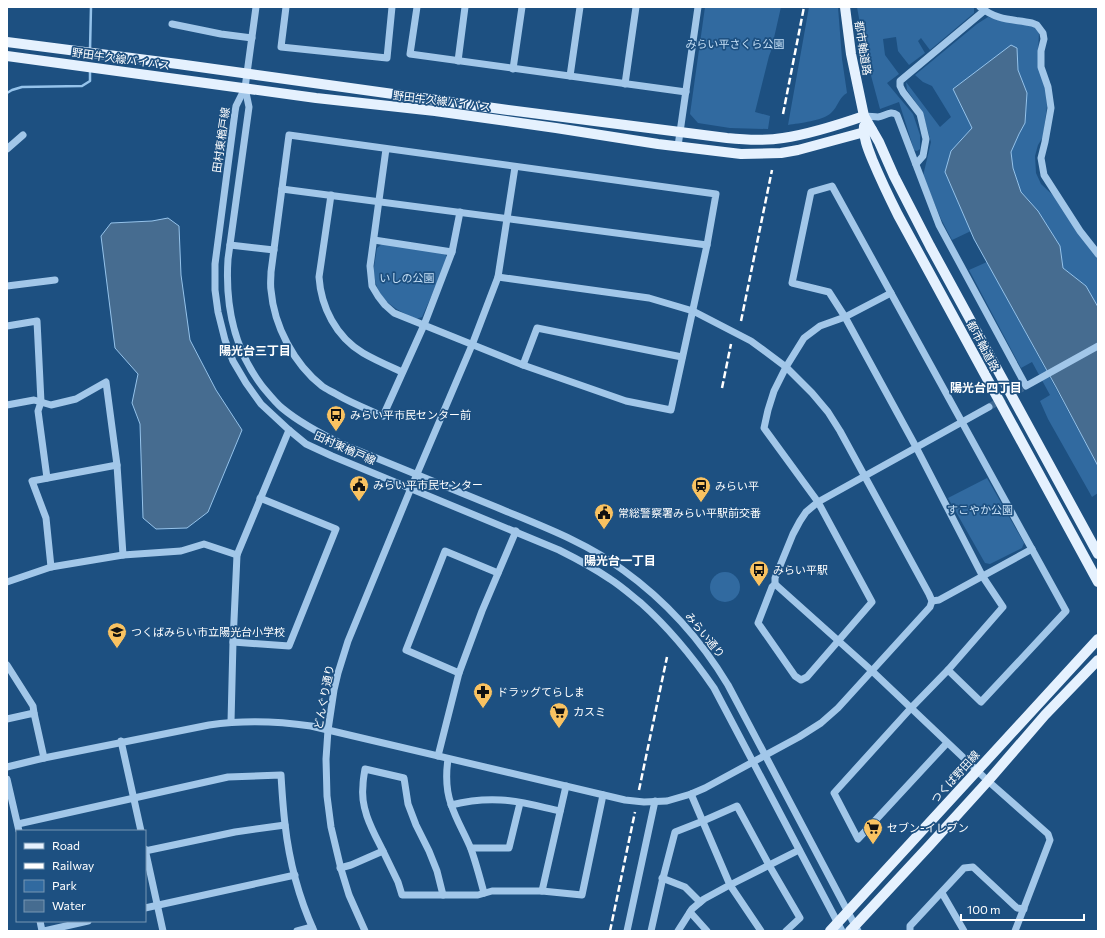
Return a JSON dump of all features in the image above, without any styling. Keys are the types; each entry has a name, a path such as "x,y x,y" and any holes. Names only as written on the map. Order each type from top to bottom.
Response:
{"main road":[{"name":"都市軸道路","path":"845,7 851,54 868,131 867,146 880,178 898,215 1098,582"},
{"name":"野田牛久線バイパス","path":"7,42 508,110 746,140 803,135 864,116"},
{"name":"野田牛久線バイパス","path":"7,56 316,98 458,114 741,154 781,153 798,150 868,131"},
{"name":"都市軸道路","path":"868,131 879,142 930,246 1098,554"},
{"name":"つくば野田線","path":"830,931 840,927 848,911 1098,639"},
{"path":"854,929 930,846 1045,715 1098,660"}],"street":[{"path":"245,88 256,7"},
{"path":"286,7 281,47 387,58 392,7"},
{"path":"417,7 410,54 686,92"},
{"path":"458,61 465,7"},
{"path":"513,69 522,7"},
{"path":"570,76 580,7"},
{"path":"625,84 636,7"},
{"path":"678,146 698,7"},
{"path":"916,164 923,156 926,139 920,114 900,86 900,80 983,9 1002,19 1032,23 1036,25 1043,33 1044,39 1041,51 1041,68 1048,87 1051,108 1041,158 1044,176 1080,231 1098,254"},
{"path":"172,24 221,34 252,38"},
{"name":"田村東楢戸線","path":"245,88 249,108 227,275 227,289 232,322 245,358 267,392 282,408 300,422 342,444 417,475"},
{"name":"田村東楢戸線","path":"245,88 236,106 215,264 215,290 218,312 227,347 233,361 246,383 261,404 306,444 411,488"},
{"path":"864,116 879,117 892,113 897,115 940,225 1026,386 1098,346"},
{"path":"7,149 23,135"},
{"path":"386,150 370,266 372,286 385,305 394,313 424,325 472,345 523,365 626,401 671,410 707,245 716,194 386,150 289,135 271,272 271,290 275,315 284,337 295,356 307,371 323,386 349,402 383,416 424,325 452,252 460,212"},
{"name":"どんぐり通り","path":"365,931 340,868 332,833 327,796 326,759 331,704 338,673 348,641 472,345 498,277 515,167"},
{"path":"947,742 858,839 834,793 911,708 948,670 1003,607 983,577 916,447 845,317 829,292 792,283 811,192 832,186 1066,611 981,702 948,670"},
{"path":"282,189 707,245"},
{"path":"331,195 319,277 320,288 326,309 335,327 346,340 362,353 402,372"},
{"path":"374,240 452,252"},
{"path":"230,246 274,250"},
{"path":"7,767 44,758 209,725 231,722 283,722 311,726 625,800 655,802 668,801 705,788 799,737 821,723 838,708 930,607 932,601 865,475 840,430 828,412 812,393 786,367 751,341 693,311 649,298 498,277"},
{"path":"7,286 55,280"},
{"path":"891,293 845,317 820,326 804,338 786,367 774,391 768,410 764,428 818,502 872,602 807,677 801,680 796,676 758,623 772,587 775,584 793,534 806,512 818,502 865,475 989,407"},
{"path":"7,326 37,321 41,402 38,411 47,478"},
{"path":"523,365 537,328 682,357"},
{"path":"7,405 34,400 51,405 76,399 106,382 117,465 123,555"},
{"path":"231,722 236,555 289,430"},
{"path":"51,567 46,518 32,481 117,465"},
{"name":"みらい通り","path":"417,475 563,535 604,557 622,569 661,601 703,647 728,685 848,911 854,929"},
{"path":"411,488 560,550 594,569 621,587 660,621 688,652 714,688 840,927"},
{"path":"233,642 289,646 336,529 260,498"},
{"path":"438,756 459,673 482,611 516,531"},
{"path":"7,582 51,567 123,555 181,551 204,544 236,555"},
{"path":"932,601 940,600 1032,549"},
{"path":"459,673 406,650 445,551 498,573"},
{"path":"775,584 871,670 988,781 1048,834 1050,840 1015,931"},
{"path":"7,665 33,706 44,758"},
{"path":"7,719 34,713"},
{"path":"121,742 141,830"},
{"path":"448,759 448,794 451,805 471,848 484,893"},
{"path":"443,895 432,858 416,825 408,804 404,778 366,770 362,786 365,811 370,826 398,882 402,895 443,895 478,895 492,891 542,891 582,895 603,795"},
{"path":"7,779 19,827 133,797 228,777 280,775 285,825 295,875 313,929 297,931"},
{"path":"542,891 566,786"},
{"path":"691,794 730,885 761,931"},
{"path":"451,805 479,800 502,800 560,811"},
{"path":"627,931 655,802"},
{"path":"471,848 509,848 520,803"},
{"path":"651,931 662,878 674,832 737,806 800,918 786,931"},
{"path":"146,850 236,832 285,825"},
{"path":"678,931 692,908 700,902 799,850"},
{"path":"340,868 351,865 383,851"},
{"path":"146,855 163,931"},
{"path":"910,931 910,926 964,868 973,867 1016,908 1024,909"},
{"path":"146,908 295,875"},
{"path":"662,878 685,886 700,902"},
{"path":"942,893 964,931"},
{"path":"690,912 707,931"},
{"path":"43,931 84,922"}],"green space":[{"name":"みらい平さくら公園","path":"705,7 781,7 755,112 770,116 768,129 730,128 698,123 690,114"},
{"path":"809,7 838,7 842,59 847,93 842,97 833,111 827,116 811,121 788,125"},
{"path":"857,7 974,7 974,13 930,50 921,38 918,41 925,53 909,65 898,51 896,37 883,39 885,55 899,74 887,83 913,114 920,135 920,149 917,151 914,150 899,102 880,109 866,57"},
{"path":"988,17 1033,25 1039,32 1038,54 1046,89 1047,106 1043,137 1038,145 1035,156 1036,173 1041,184 1057,199 1098,256 1098,307 1086,286 1063,268 1060,246 1038,211 1021,192 1013,168 1011,152 1025,123 1027,93 1018,70 1016,48 972,128 951,151 945,172 971,231 952,240 941,219 923,176 931,142 922,111 907,90 906,82 940,127 951,117 932,86 923,82 915,75 977,24"},
{"name":"いしの公園","path":"382,244 444,252 448,259 422,317 416,319 399,310 392,306 381,294 377,286 374,267 377,248"},
{"path":"987,262 1098,466 1098,493 1092,497 1048,419 1040,401 1050,395 1032,362 1021,368 969,270"},
{"name":"すこやか公園","path":"987,478 1024,543 1022,548 990,564 985,563 948,498"},
{"path":"725,572 735,577 740,587 735,597 725,602 715,597 710,587 715,577"}],"water":[{"path":"1011,45 1017,48 1018,70 1027,93 1025,123 1011,152 1013,168 1021,192 1038,211 1060,246 1063,268 1086,286 1098,307 1098,466 974,239 945,172 951,151 972,128 953,89"},
{"path":"168,218 179,226 181,275 190,340 216,390 242,430 208,512 187,528 156,529 143,518 140,424 132,403 138,374 115,348 101,236 111,223 152,221"}],"waterway":[{"path":"90,50 91,7"},
{"path":"7,93 22,87 82,86 90,81 90,69"}],"tunnel":[{"path":"989,407 1026,386"}],"railway":[{"path":"783,114 804,7"},
{"path":"741,321 772,170"},
{"path":"722,388 731,344"},
{"path":"639,790 667,657"},
{"path":"610,931 635,812"}],"place":[{"name":"みらい平市民センター前","path":"336,432"},
{"name":"みらい平市民センター","path":"359,502"},
{"name":"みらい平","path":"701,503"},
{"name":"常総警察署みらい平駅前交番","path":"604,530"},
{"name":"みらい平駅","path":"759,587"},
{"name":"つくばみらい市立陽光台小学校","path":"117,649"},
{"name":"ドラッグてらしま","path":"483,709"},
{"name":"カスミ","path":"559,729"},
{"name":"セブン-イレブン","path":"873,845"}],"district":[{"name":"陽光台三丁目","path":"255,351"},
{"name":"陽光台四丁目","path":"986,388"},
{"name":"陽光台一丁目","path":"620,561"}]}
